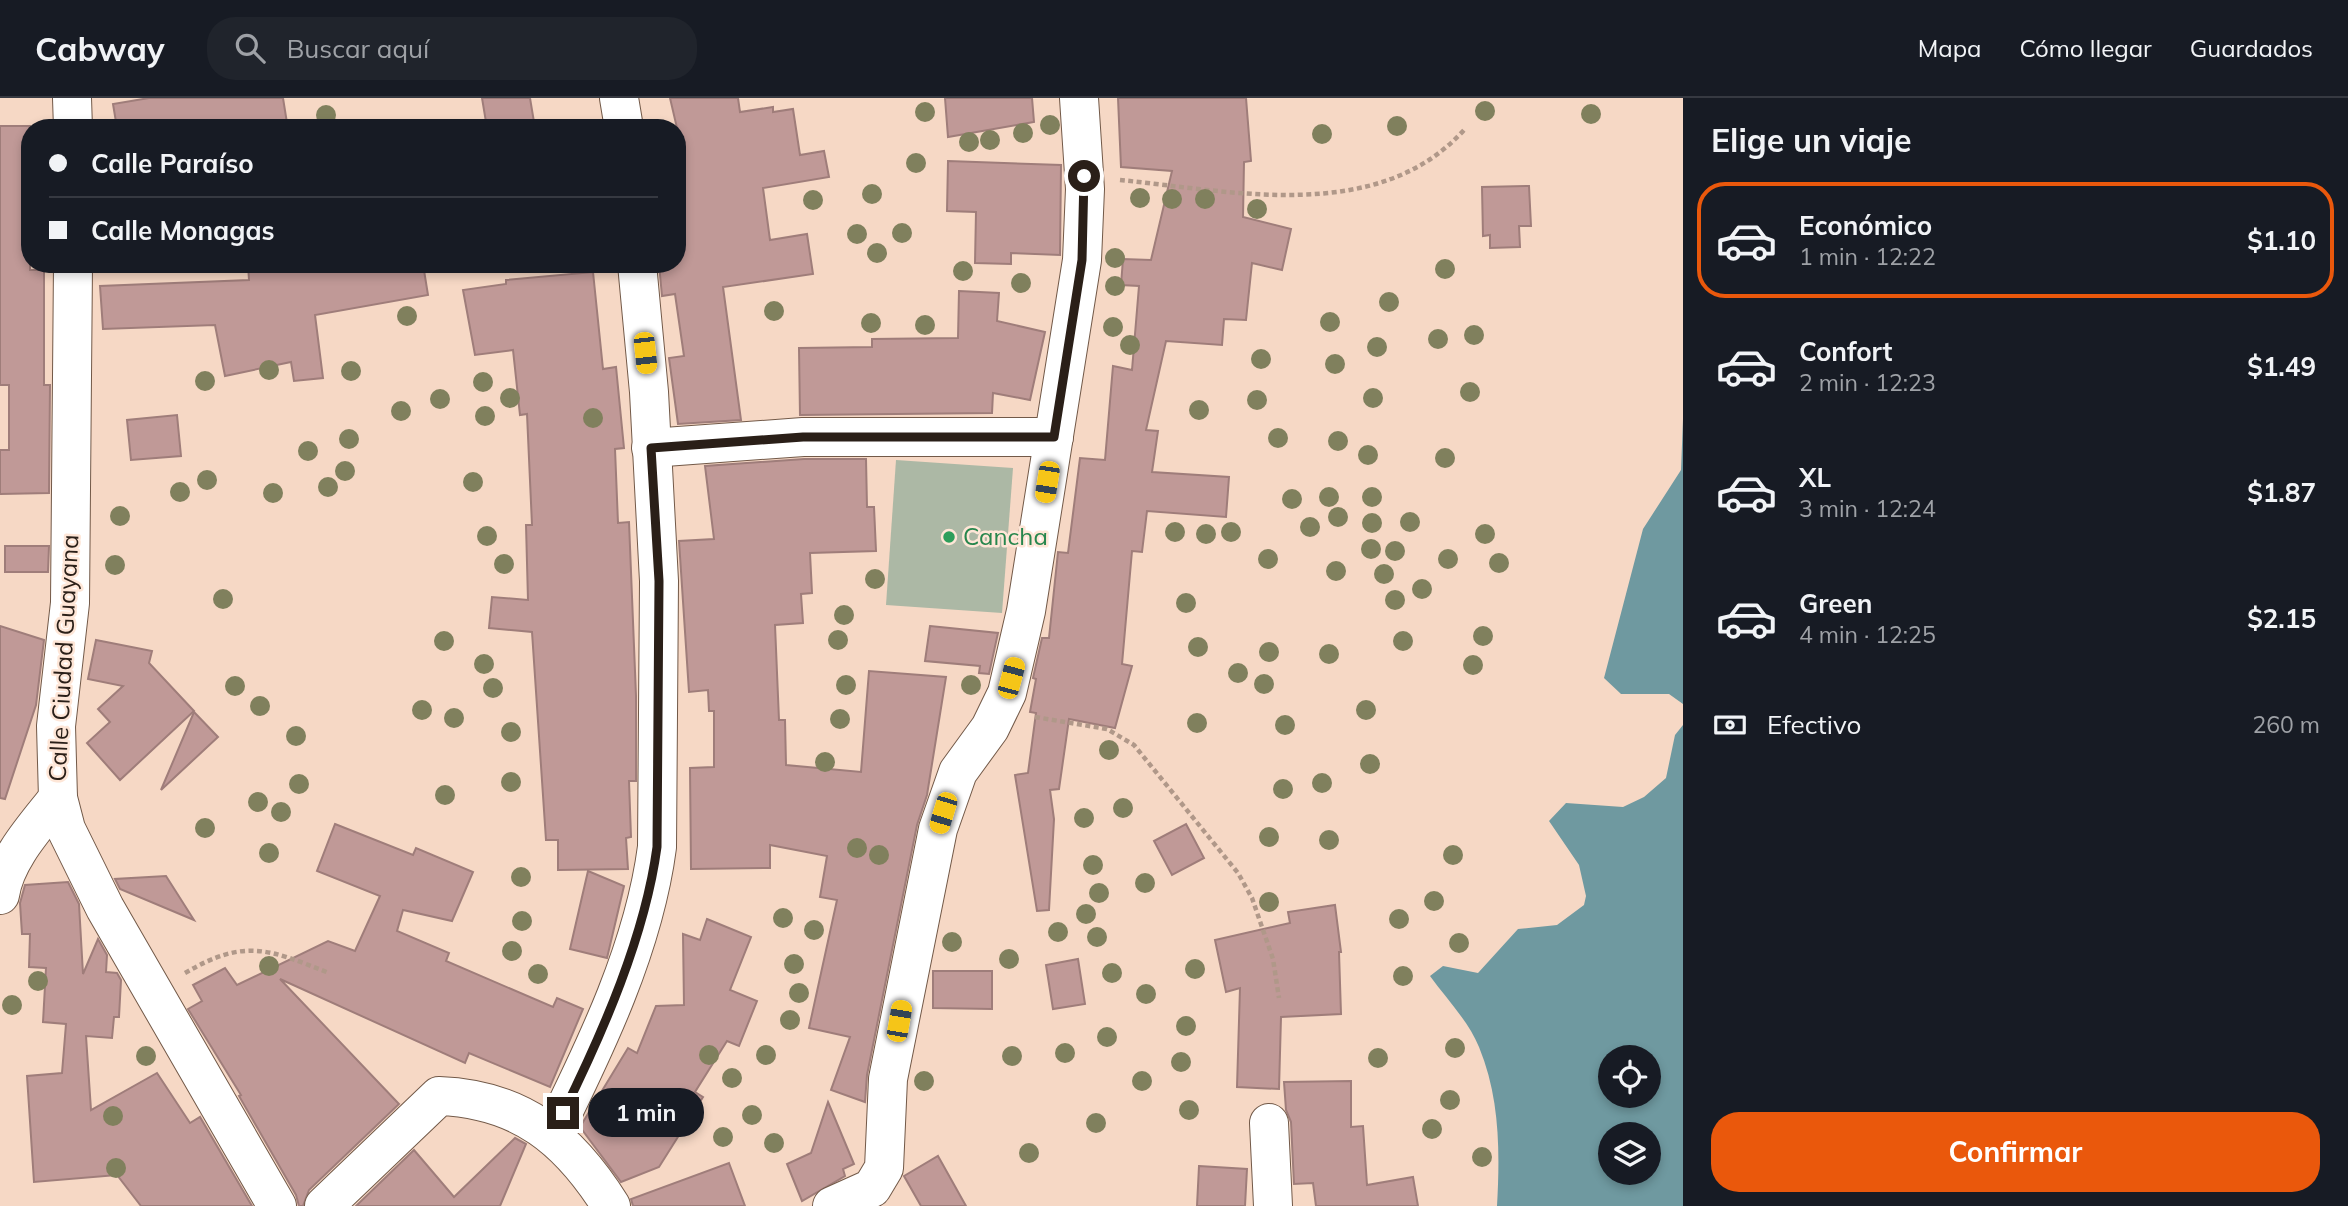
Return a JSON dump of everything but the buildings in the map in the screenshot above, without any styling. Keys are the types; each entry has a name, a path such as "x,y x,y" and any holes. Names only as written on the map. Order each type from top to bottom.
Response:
{"street":[{"path":"72,98 73,119"},
{"path":"619,98 622,119"},
{"path":"832,1206 872,1188 884,1168 888,1079 938,829 958,772 1000,711 1010,684 1026,611 1082,260 1084,176 1079,98"},
{"name":"Calle Ciudad Guayana","path":"74,273 70,603 56,726 58,798 66,830 83,865 277,1206"},
{"path":"552,1135 574,1090 630,953 653,875 657,847 659,581 638,273"},
{"path":"651,448 803,437 1054,437"},
{"path":"0,895 10,868 27,838 58,798"},
{"path":"324,1206 439,1096 473,1097 531,1119 552,1135 587,1171 611,1206"},
{"path":"1269,1124 1273,1206"}],"path":[{"path":"1084,176 1271,197 1308,195 1379,183 1407,173 1448,147 1464,130"},
{"path":"1000,711 1107,729 1134,745 1238,873 1252,898 1273,959 1279,998"},
{"path":"154,992 219,954 252,950 283,955 329,973"}],"green space":[{"name":"Cancha","path":"896,460 1013,468 1002,613 886,605"}],"water":[{"path":"1683,419 1683,704 1669,694 1621,694 1604,678 1643,529 1681,470"},
{"path":"1683,725 1683,1206 1497,1206 1497,1125 1486,1066 1469,1028 1430,976 1443,966 1478,973 1518,929 1557,925 1584,905 1586,896 1579,865 1549,821 1566,803 1623,807 1644,797 1666,778 1675,735"}],"place":[{"name":"Cancha","path":"949,537"}],"route":[{"path":"563,1113 634,942 646,906 657,847 659,581 651,448 803,437 1054,437 1082,260 1086,189 1084,176"}]}
